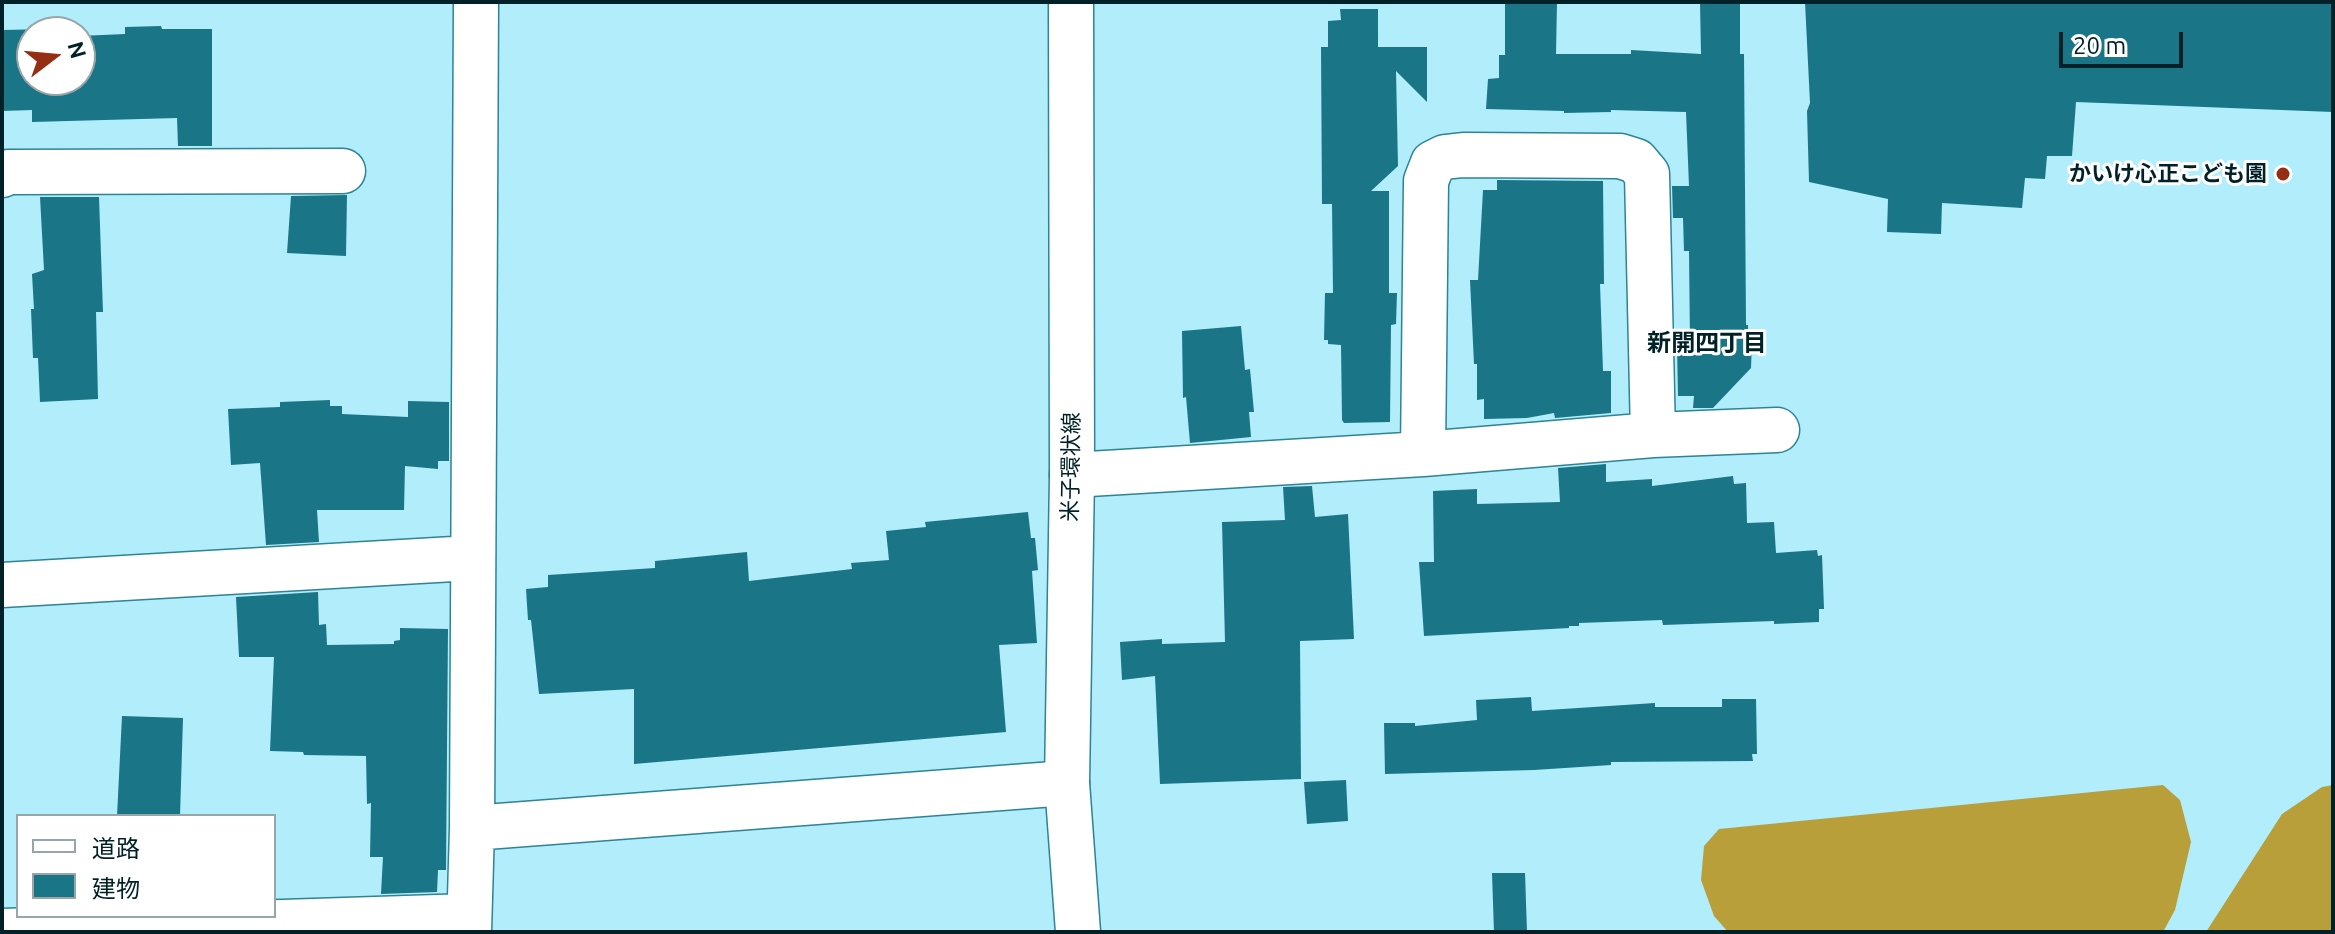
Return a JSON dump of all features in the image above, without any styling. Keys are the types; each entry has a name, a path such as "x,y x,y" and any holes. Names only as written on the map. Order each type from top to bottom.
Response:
{"street":[{"path":"2,931 469,924 476,2"},
{"name":"米子環状線","path":"1071,2 1072,475 1067,783 1078,932"},
{"path":"1423,454 1426,181 1433,163 1445,157 1463,155 1620,156 1636,161 1647,174 1653,435"},
{"path":"2,175 8,172 343,171"},
{"path":"1072,475 1423,454 1653,435 1777,430"},
{"path":"2,585 471,558"},
{"path":"472,828 1067,783"}],"shaded area":[{"path":"2163,785 2180,800 2191,842 2175,910 2163,932 1728,932 1714,916 1701,880 1704,846 1719,829"},
{"path":"2333,785 2333,932 2206,932 2282,814 2322,787"}],"building":[{"path":"1505,2 1557,2 1556,54 1631,54 1631,50 1701,54 1700,2 1740,2 1740,54 1744,54 1746,325 1748,341 1752,341 1751,368 1713,408 1693,408 1694,396 1678,396 1677,344 1690,343 1689,251 1684,251 1683,218 1673,218 1672,186 1689,186 1686,112 1611,110 1564,113 1486,109 1488,79 1499,78 1499,55 1505,55"},
{"path":"1805,2 2333,2 2333,112 2076,102 2072,156 2047,156 2045,179 2025,178 2022,208 1942,203 1941,234 1887,232 1888,199 1809,182 1807,111 1810,103"},
{"path":"1340,9 1378,9 1378,47 1427,47 1427,102 1396,71 1398,166 1371,191 1389,191 1389,293 1397,293 1396,324 1391,325 1390,422 1344,423 1341,345 1328,344 1328,340 1324,340 1325,293 1333,293 1332,204 1322,204 1321,47 1328,47 1328,21 1341,20"},
{"path":"125,27 212,29 212,146 178,146 177,118 32,122 32,110 2,111 2,30 16,30 16,96 96,96 96,35 125,34"},
{"path":"1497,180 1603,181 1604,284 1600,284 1603,371 1611,371 1611,413 1555,418 1554,413 1527,418 1484,419 1484,399 1477,400 1470,280 1478,280 1483,190 1497,190"},
{"path":"347,195 346,256 287,253 291,196"},
{"path":"40,197 99,197 103,312 96,312 98,399 40,402 38,358 33,358 31,309 34,309 32,274 44,270"},
{"path":"1241,326 1245,370 1250,369 1254,412 1249,412 1251,437 1190,443 1186,397 1183,398 1182,331"},
{"path":"330,400 330,406 342,406 342,414 408,417 408,401 449,402 449,461 438,461 438,469 405,466 404,510 317,510 319,542 266,545 260,463 231,465 228,409 280,407 280,402"},
{"path":"1606,464 1606,482 1652,479 1652,486 1733,476 1734,484 1746,483 1747,523 1774,522 1776,553 1817,550 1818,556 1822,555 1824,609 1819,609 1819,622 1663,625 1662,620 1579,623 1579,626 1569,628 1424,636 1419,562 1434,562 1433,491 1477,489 1477,504 1560,502 1558,468"},
{"path":"1312,486 1315,517 1348,514 1354,639 1300,641 1301,779 1160,784 1155,676 1122,680 1120,642 1162,639 1162,644 1225,642 1222,522 1285,520 1283,487"},
{"path":"1028,512 1031,538 1035,538 1038,570 1032,571 1037,643 999,645 1006,732 634,764 634,689 539,694 526,589 548,587 548,575 655,568 655,561 747,552 749,581 852,569 851,563 889,560 886,531 926,527 925,522"},
{"path":"318,592 319,625 326,624 327,645 394,644 394,641 400,640 400,628 448,629 446,870 438,870 437,892 381,894 383,857 370,857 371,803 367,804 366,756 270,751 274,657 239,657 236,597"},
{"path":"1531,697 1532,711 1655,703 1655,707 1722,707 1722,699 1756,699 1757,754 1752,754 1753,761 1611,762 1611,765 1534,770 1385,774 1384,723 1415,723 1415,726 1477,720 1476,700"},
{"path":"122,716 183,718 180,814 117,814"},
{"path":"1346,780 1348,821 1307,824 1304,782"},
{"path":"1492,873 1525,873 1527,932 1494,932"}],"place":[{"name":"かいけ心正こども園","path":"2283,174"}],"district":[{"name":"新開四丁目","path":"1707,343"}]}
